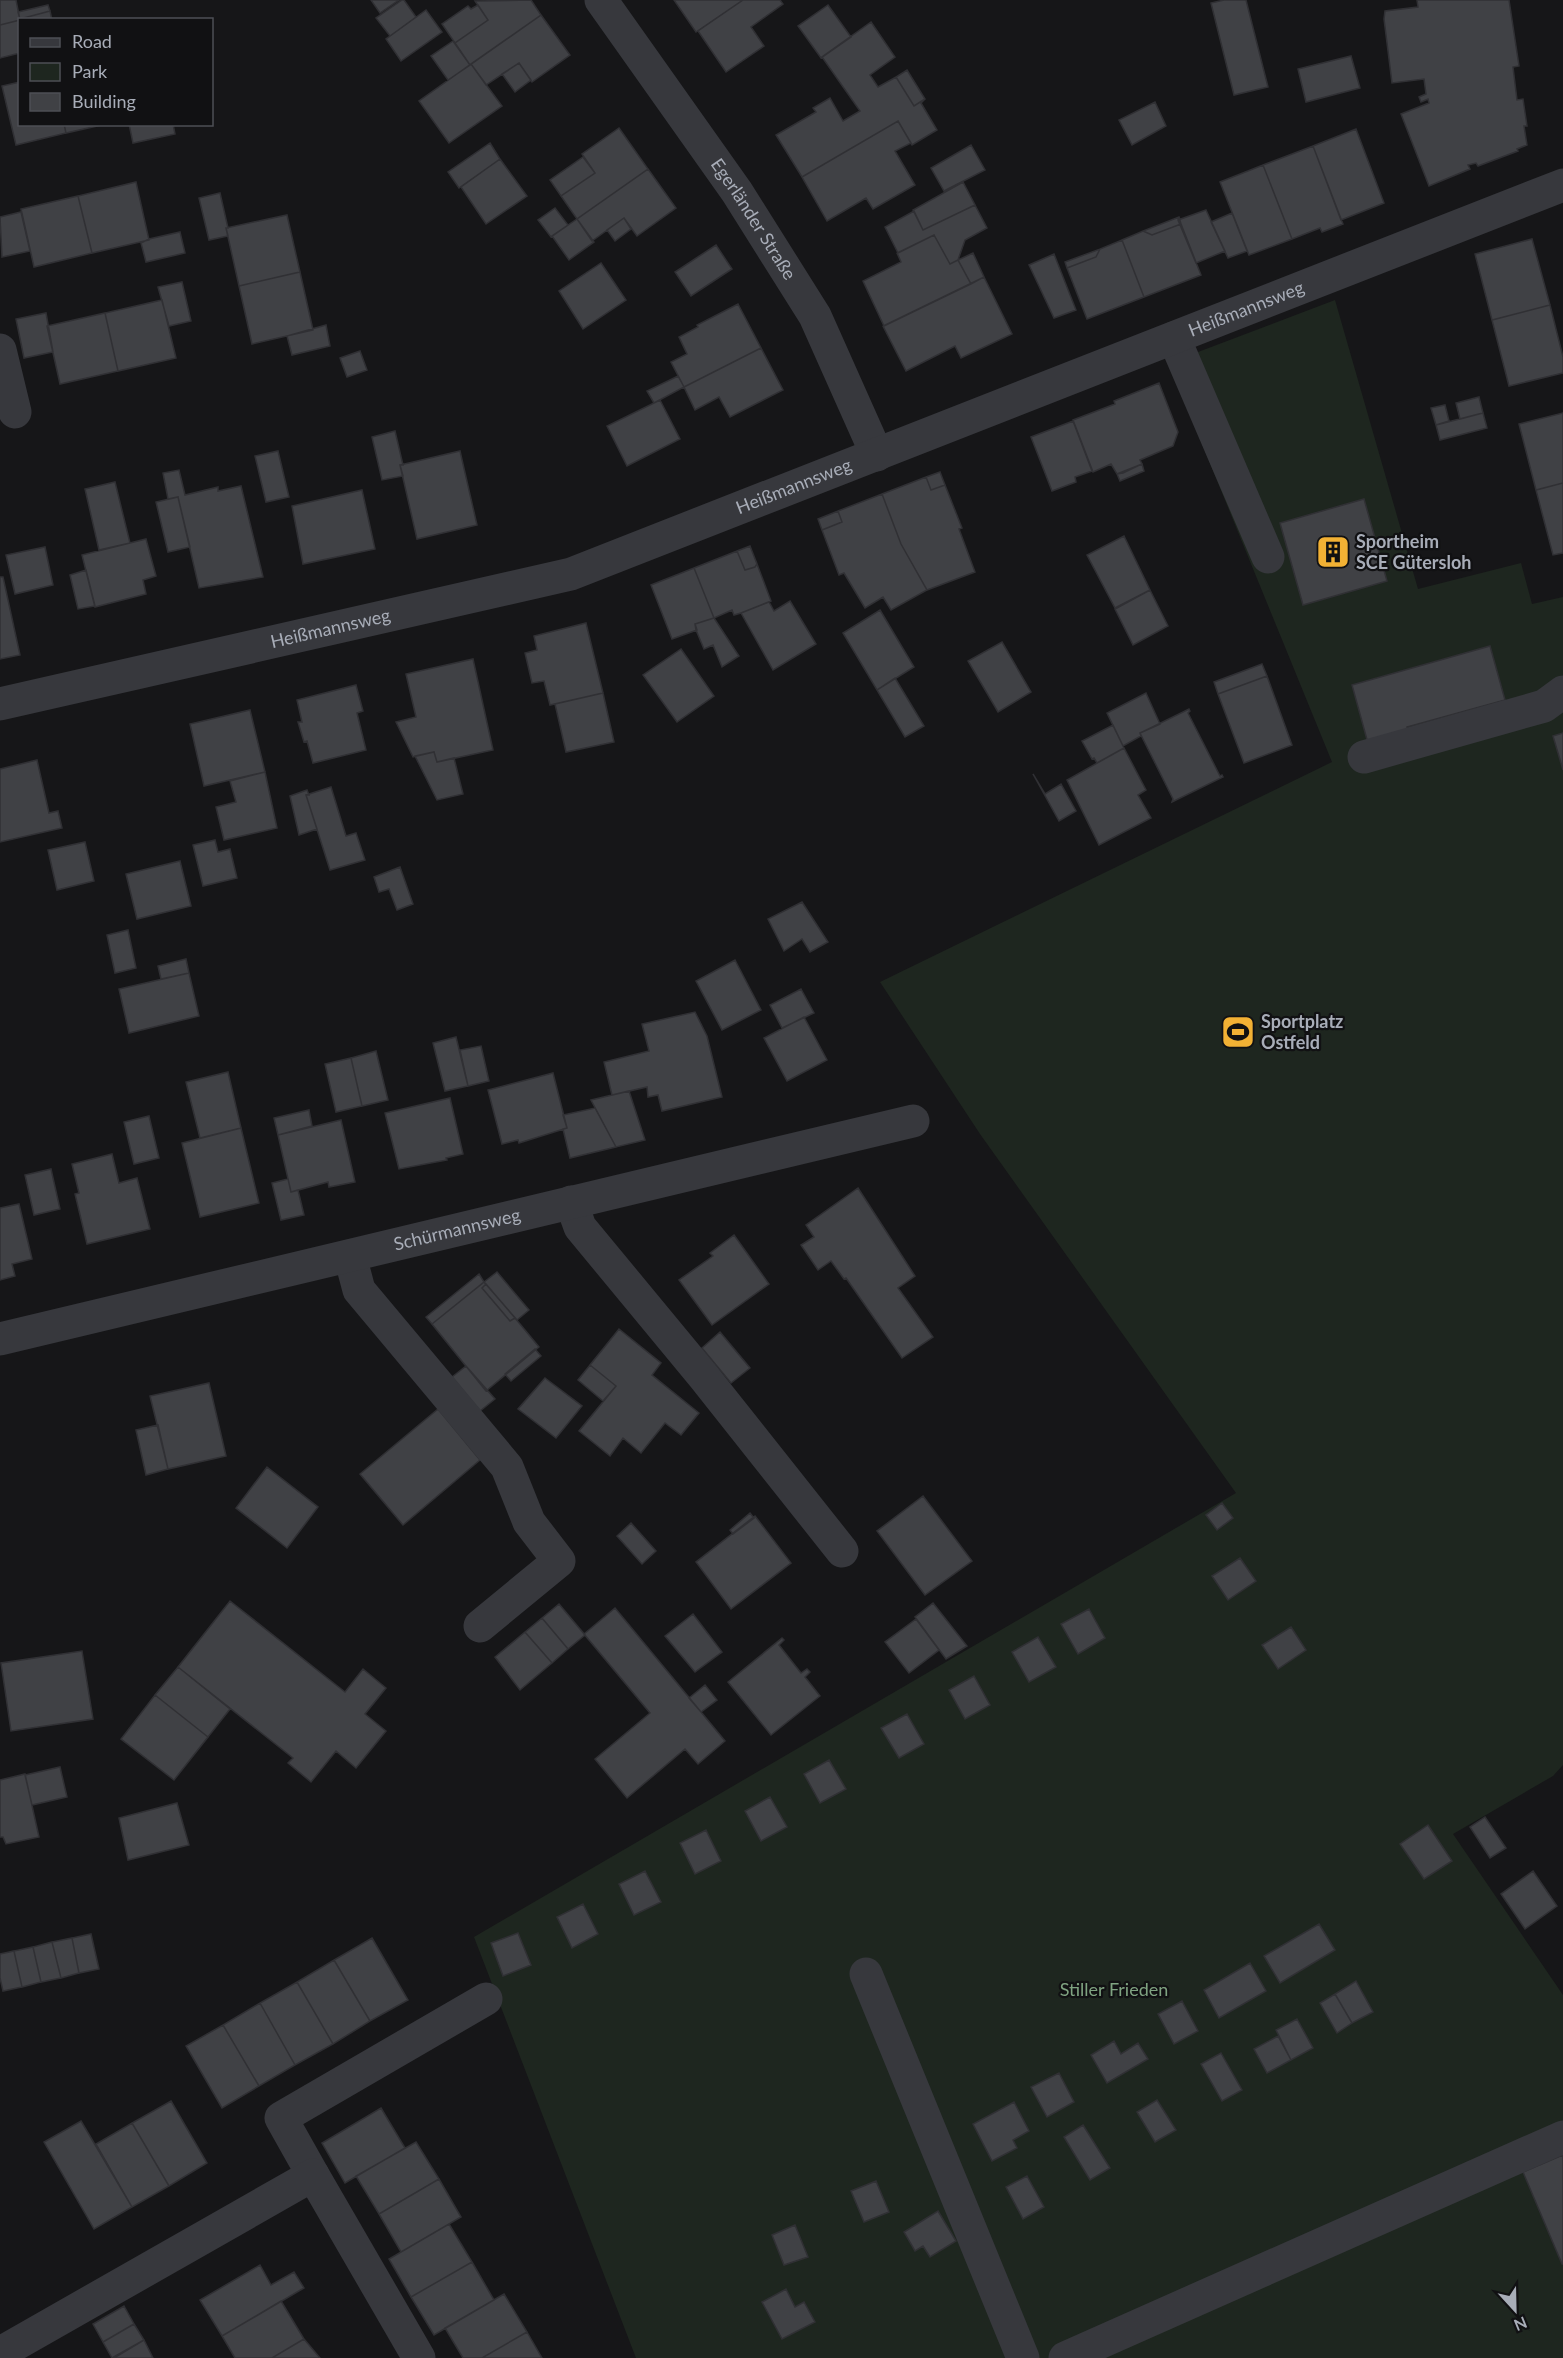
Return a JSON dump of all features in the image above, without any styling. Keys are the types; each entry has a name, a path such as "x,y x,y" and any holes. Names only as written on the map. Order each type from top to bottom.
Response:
{"street":[{"name":"Egerländer Straße","path":"602,0 737,192 814,316 877,455"},
{"name":"Heißmannsweg","path":"0,704 571,574 1563,185"},
{"path":"1174,338 1268,557"},
{"path":"0,350 15,411"},
{"path":"1364,757 1544,706 1563,692"},
{"name":"Schürmannsweg","path":"0,1339 913,1121"},
{"path":"572,1202 580,1227 704,1377 842,1551"},
{"path":"350,1256 359,1290 507,1467 529,1522 559,1561 480,1626"},
{"path":"866,1974 1023,2358"},
{"path":"419,2358 280,2118 486,1999"},
{"path":"1065,2358 1563,2137"},
{"path":"2,2352 313,2175"}],"green space":[{"name":"Stiller Frieden","path":"1335,300 1418,589 1521,563 1532,604 1563,597 1563,1765 1553,1776 1453,1834 1563,1995 1563,2358 636,2358 474,1937 1236,1493 980,1134 880,982 1332,762 1169,363"}],"building":[{"path":"0,0 16,0 20,18 18,20 0,25"},
{"path":"371,0 399,0 380,13"},
{"path":"402,0 416,17 390,36 376,18"},
{"path":"531,0 541,15 470,65 455,43 488,20 475,1"},
{"path":"674,0 743,0 696,32"},
{"path":"743,0 780,0 783,4 751,27 764,46 726,72 698,31"},
{"path":"1224,0 1246,0 1268,87 1234,95 1211,3"},
{"path":"1417,0 1509,0 1519,66 1513,67 1517,100 1523,99 1527,126 1524,126 1527,145 1517,149 1518,151 1478,166 1476,163 1468,165 1470,169 1429,186 1401,114 1429,103 1428,99 1421,102 1419,97 1426,94 1424,79 1392,83 1384,19 1385,11 1418,7"},
{"path":"48,5 50,11 24,18 20,18 18,12"},
{"path":"478,5 488,20 455,43 442,24 468,6 471,9"},
{"path":"828,5 851,37 821,58 798,26"},
{"path":"426,10 442,32 401,61 386,39"},
{"path":"50,11 52,18 24,18"},
{"path":"541,15 570,55 532,82 519,63 486,85 471,64"},
{"path":"18,20 18,54 0,58 0,25"},
{"path":"871,22 895,57 870,75 878,87 896,77 914,106 925,99 921,103 937,130 912,145 898,121 802,177 776,135 816,112 813,108 830,98 843,121 860,111 822,57"},
{"path":"453,41 470,65 448,80 431,56"},
{"path":"1351,56 1360,88 1306,102 1298,69"},
{"path":"519,63 531,80 515,92 502,74"},
{"path":"471,64 502,106 449,143 419,101"},
{"path":"907,70 925,99 914,106 896,77"},
{"path":"18,82 18,126 64,126 66,133 16,145 2,86"},
{"path":"1155,102 1166,126 1132,145 1119,120"},
{"path":"898,121 911,143 895,151 915,185 873,209 866,198 827,221 802,177"},
{"path":"64,126 97,126 66,133"},
{"path":"129,126 173,126 175,134 133,143"},
{"path":"619,128 648,169 577,219 561,196 595,173 582,154"},
{"path":"1356,129 1384,203 1341,220 1313,146"},
{"path":"490,143 500,159 459,188 448,172"},
{"path":"971,145 985,170 944,191 931,168"},
{"path":"1313,146 1343,224 1322,232 1320,228 1292,239 1263,165"},
{"path":"583,157 595,173 561,196 550,180"},
{"path":"500,159 527,196 486,224 461,187"},
{"path":"1263,165 1292,239 1249,255 1220,182"},
{"path":"648,169 676,208 637,236 624,218 592,241 577,219"},
{"path":"136,182 149,240 92,253 78,196"},
{"path":"963,182 975,205 923,230 913,210"},
{"path":"220,193 228,236 209,240 199,198"},
{"path":"78,196 92,253 34,267 21,209"},
{"path":"975,205 987,228 965,240 958,260 950,264 934,235 898,253 885,227 914,211 923,230"},
{"path":"555,208 568,225 551,237 538,220"},
{"path":"1206,210 1225,251 1196,263 1178,220"},
{"path":"21,212 30,251 2,257 0,217"},
{"path":"1232,213 1247,251 1228,258 1211,222"},
{"path":"287,215 300,272 239,286 226,228"},
{"path":"1179,217 1181,224 1152,235 1143,231"},
{"path":"624,218 631,229 615,241 607,230"},
{"path":"577,219 594,242 569,260 552,236"},
{"path":"1181,224 1201,275 1144,297 1122,240 1143,231 1152,235"},
{"path":"180,232 185,253 146,262 141,243"},
{"path":"934,235 950,264 958,260 971,284 884,326 863,281 901,262 897,253"},
{"path":"1532,239 1550,305 1492,320 1475,254"},
{"path":"1122,240 1144,297 1087,319 1067,268 1096,257 1100,249"},
{"path":"716,245 732,269 691,296 675,272"},
{"path":"1100,249 1096,257 1067,268 1065,262"},
{"path":"973,253 984,277 971,284 958,260"},
{"path":"1054,254 1076,310 1054,318 1029,265"},
{"path":"601,263 626,300 583,329 559,291"},
{"path":"300,272 313,330 252,344 239,286"},
{"path":"984,277 1012,334 961,358 955,346 906,371 883,326"},
{"path":"182,282 191,321 169,326 158,287"},
{"path":"162,300 176,358 118,371 105,313"},
{"path":"738,304 761,348 684,387 671,362 687,354 679,337"},
{"path":"1550,305 1563,357 1563,373 1509,386 1492,320"},
{"path":"46,313 53,352 24,358 16,319"},
{"path":"105,313 118,371 60,384 47,326"},
{"path":"326,325 330,346 292,355 287,336"},
{"path":"761,348 783,390 730,417 719,397 695,410 684,387"},
{"path":"360,351 367,370 347,377 340,358"},
{"path":"678,376 684,387 654,403 647,391"},
{"path":"1159,383 1178,432 1173,446 1140,460 1142,464 1123,473 1117,474 1111,464 1093,472 1073,420 1115,404 1114,401"},
{"path":"1479,397 1483,413 1460,419 1456,403"},
{"path":"660,400 680,439 627,466 607,426"},
{"path":"1445,405 1449,421 1436,425 1431,408"},
{"path":"1483,413 1487,428 1440,440 1436,425"},
{"path":"1563,413 1563,483 1536,490 1519,424"},
{"path":"1073,421 1092,471 1075,477 1076,482 1052,491 1031,437"},
{"path":"395,431 403,465 400,465 403,476 382,480 372,437"},
{"path":"278,451 289,497 266,502 255,456"},
{"path":"460,451 477,525 417,539 400,465"},
{"path":"1142,464 1144,471 1120,481 1117,474"},
{"path":"179,470 185,495 218,487 218,491 241,486 263,577 199,588 178,497 168,499 163,473"},
{"path":"940,472 945,485 931,490 926,477"},
{"path":"926,477 931,490 945,485 962,528 959,529 975,572 927,590 901,544 882,494"},
{"path":"115,482 130,543 99,550 85,489"},
{"path":"1563,483 1563,553 1553,555 1536,490"},
{"path":"362,490 375,549 303,564 292,506"},
{"path":"882,494 901,544 927,590 891,610 883,597 865,608 844,573 839,575 822,530 842,522 838,511"},
{"path":"178,497 190,547 168,552 156,502"},
{"name":"Sportheim SCE Gütersloh","path":"1364,499 1387,581 1303,605 1280,523"},
{"path":"838,511 842,522 822,530 818,519"},
{"path":"1124,536 1150,590 1115,608 1087,555"},
{"path":"146,539 156,576 143,580 146,594 95,607 82,555"},
{"path":"750,546 757,564 745,570 737,551"},
{"path":"45,547 53,585 15,594 6,555"},
{"path":"737,551 745,570 757,564 771,601 741,613 734,615 732,610 714,618 694,568"},
{"path":"694,568 714,618 695,624 697,630 672,639 651,585"},
{"path":"86,570 95,606 78,609 70,575"},
{"path":"0,577 3,577 20,655 0,659"},
{"path":"1150,590 1168,626 1133,645 1115,609"},
{"path":"790,601 816,644 773,670 741,613 769,602 774,611"},
{"path":"880,610 914,667 877,690 843,633"},
{"path":"714,618 739,656 722,667 713,645 704,649 695,624"},
{"path":"586,623 603,693 550,705 544,681 532,683 525,653 537,650 534,636"},
{"path":"1002,642 1031,692 998,712 968,661"},
{"path":"1490,646 1505,700 1407,727 1409,735 1369,747 1352,685"},
{"path":"681,649 714,696 677,722 643,675"},
{"path":"473,659 493,750 437,762 434,752 413,757 396,722 416,717 406,674"},
{"path":"1262,664 1267,676 1218,694 1214,682"},
{"path":"1267,676 1292,745 1244,763 1218,694"},
{"path":"895,678 924,726 905,737 877,690"},
{"path":"356,685 363,711 357,713 366,750 313,763 307,741 304,742 298,722 302,722 297,700"},
{"path":"603,693 614,742 566,752 555,704"},
{"path":"1146,693 1160,724 1140,733 1141,736 1123,746 1107,713"},
{"path":"1189,709 1188,713 1220,776 1223,777 1172,802 1173,799 1140,733"},
{"path":"250,710 265,772 204,786 190,724"},
{"path":"1113,725 1124,748 1097,763 1094,758 1092,759 1082,741"},
{"path":"1563,733 1563,770 1553,736"},
{"path":"1124,748 1146,790 1138,795 1151,818 1099,845 1067,780"},
{"path":"434,752 437,762 454,758 463,794 437,800 415,756"},
{"path":"37,760 49,813 58,811 62,828 0,842 0,769"},
{"path":"265,772 277,828 224,840 216,807 236,802 230,781"},
{"path":"1033,774 1045,794 1061,784 1076,811 1059,821"},
{"path":"331,787 346,836 356,833 365,860 330,870 306,795"},
{"path":"307,790 309,795 306,795 317,829 299,835 290,796"},
{"path":"215,840 218,852 230,849 237,878 203,886 193,845"},
{"path":"85,842 94,881 57,890 48,850"},
{"path":"180,861 191,906 137,919 126,874"},
{"path":"400,867 413,904 397,910 389,889 379,892 374,877"},
{"path":"802,902 828,942 810,952 802,939 784,951 768,919"},
{"path":"128,930 136,968 115,973 107,935"},
{"path":"186,959 189,973 161,979 158,966"},
{"path":"735,960 761,1010 722,1030 696,981"},
{"path":"189,973 199,1016 129,1033 119,989"},
{"path":"801,989 814,1013 782,1028 770,1005"},
{"path":"695,1012 707,1036 722,1097 662,1111 658,1095 648,1097 647,1087 612,1095 604,1062 649,1051 642,1024"},
{"path":"804,1017 827,1060 787,1081 764,1038"},
{"path":"456,1037 468,1086 445,1091 433,1043"},
{"path":"481,1046 489,1081 468,1086 460,1050"},
{"path":"376,1051 388,1100 362,1106 351,1058"},
{"path":"351,1058 362,1106 336,1112 325,1064"},
{"path":"228,1072 241,1128 200,1138 186,1082"},
{"path":"553,1073 567,1128 519,1143 518,1140 502,1144 488,1090"},
{"path":"629,1091 645,1140 616,1147 591,1100"},
{"path":"450,1098 463,1154 446,1158 447,1160 399,1169 385,1113"},
{"path":"595,1108 616,1147 570,1158 563,1129 567,1128 563,1115"},
{"path":"309,1110 312,1126 278,1135 274,1118"},
{"path":"149,1116 159,1158 134,1164 124,1122"},
{"path":"341,1120 355,1182 329,1187 328,1182 291,1192 278,1135"},
{"path":"241,1128 259,1203 200,1217 182,1143"},
{"path":"112,1154 119,1183 137,1178 150,1229 87,1244 75,1194 79,1193 72,1164"},
{"path":"51,1169 60,1209 34,1215 25,1175"},
{"path":"288,1179 291,1192 298,1190 304,1215 281,1220 272,1183"},
{"path":"858,1188 915,1276 898,1288 933,1337 902,1358 846,1278 844,1279 831,1261 818,1270 801,1245 814,1237 806,1225"},
{"path":"19,1204 32,1259 12,1264 15,1276 0,1280 0,1208"},
{"path":"734,1235 769,1284 712,1325 679,1280 713,1256 710,1253"},
{"path":"497,1272 529,1310 517,1320 484,1282"},
{"path":"479,1274 484,1282 432,1324 426,1317"},
{"path":"484,1282 486,1284 482,1288 510,1321 515,1318 539,1347 486,1391 432,1324"},
{"path":"486,1284 515,1318 510,1321 482,1288"},
{"path":"619,1329 661,1363 652,1375 699,1413 681,1435 665,1423 641,1453 623,1438 610,1456 579,1431 616,1386 590,1365"},
{"path":"720,1332 750,1368 731,1383 702,1348"},
{"path":"535,1349 541,1356 511,1381 505,1374"},
{"path":"590,1365 616,1386 603,1401 578,1380"},
{"path":"466,1366 495,1399 480,1411 452,1377"},
{"path":"545,1378 582,1406 556,1438 518,1409"},
{"path":"209,1383 226,1456 168,1469 150,1396"},
{"path":"438,1409 480,1460 403,1525 360,1474"},
{"path":"158,1425 168,1469 146,1475 136,1430"},
{"path":"267,1467 318,1507 287,1548 236,1508"},
{"path":"923,1496 972,1561 925,1595 877,1531"},
{"path":"1222,1503 1233,1518 1217,1530 1206,1515"},
{"path":"750,1513 754,1518 733,1534 730,1530"},
{"path":"755,1516 791,1563 731,1609 696,1562"},
{"path":"631,1523 656,1551 642,1564 617,1536"},
{"path":"1240,1558 1256,1581 1228,1600 1212,1576"},
{"path":"230,1601 345,1692 363,1669 386,1688 365,1714 386,1731 356,1768 336,1751 311,1782 288,1763 293,1758 178,1667"},
{"path":"933,1603 967,1646 946,1659 915,1617"},
{"path":"559,1604 585,1635 568,1649 542,1618"},
{"path":"615,1608 725,1741 698,1764 685,1749 627,1798 595,1759 650,1713 584,1634"},
{"path":"1089,1609 1105,1638 1078,1654 1061,1624"},
{"path":"693,1614 722,1652 695,1672 665,1636"},
{"path":"542,1618 568,1649 552,1663 525,1632"},
{"path":"916,1619 939,1650 909,1673 885,1642"},
{"path":"1291,1627 1306,1650 1278,1669 1262,1645"},
{"path":"525,1632 552,1663 520,1690 495,1657"},
{"path":"1038,1637 1056,1667 1029,1682 1012,1652"},
{"path":"782,1638 784,1640 779,1645 801,1673 807,1669 810,1672 805,1677 820,1696 771,1735 728,1682"},
{"path":"82,1651 93,1719 11,1731 1,1663"},
{"path":"178,1667 230,1709 208,1737 155,1695"},
{"path":"974,1676 990,1705 965,1719 949,1690"},
{"path":"705,1685 717,1700 701,1712 689,1698"},
{"path":"155,1695 208,1737 174,1780 121,1739"},
{"path":"907,1714 924,1744 899,1758 881,1728"},
{"path":"829,1760 846,1789 820,1803 804,1774"},
{"path":"60,1767 67,1797 32,1805 25,1775"},
{"path":"25,1774 39,1837 6,1844 3,1837 0,1837 0,1780"},
{"path":"770,1797 787,1827 761,1841 745,1811"},
{"path":"177,1803 189,1845 128,1860 119,1818"},
{"path":"1485,1817 1506,1848 1490,1858 1470,1827"},
{"path":"1428,1825 1452,1861 1424,1879 1400,1844"},
{"path":"706,1830 721,1861 695,1874 680,1843"},
{"path":"645,1871 661,1902 634,1915 619,1884"},
{"path":"1533,1871 1557,1906 1525,1929 1501,1894"},
{"path":"583,1904 598,1934 572,1948 557,1917"},
{"path":"1319,1924 1335,1950 1280,1983 1264,1956"},
{"path":"518,1933 531,1965 503,1976 491,1943"},
{"path":"91,1934 99,1969 79,1973 72,1938"},
{"path":"72,1938 79,1973 61,1978 52,1942"},
{"path":"372,1938 408,2000 370,2021 334,1960"},
{"path":"52,1942 61,1978 41,1982 33,1947"},
{"path":"33,1947 41,1982 22,1987 14,1951"},
{"path":"14,1951 22,1987 3,1991 0,1978 0,1954"},
{"path":"334,1960 370,2021 333,2044 297,1982"},
{"path":"1250,1963 1266,1991 1219,2018 1204,1990"},
{"path":"1356,1981 1373,2012 1352,2023 1335,1994"},
{"path":"297,1982 333,2044 295,2065 260,2003"},
{"path":"1335,1994 1352,2023 1337,2033 1320,2003"},
{"path":"1182,2001 1198,2031 1174,2044 1158,2014"},
{"path":"260,2003 295,2065 259,2086 223,2025"},
{"path":"1297,2019 1313,2048 1291,2060 1276,2030"},
{"path":"223,2025 259,2086 222,2108 186,2046"},
{"path":"1278,2036 1291,2060 1267,2073 1254,2049"},
{"path":"1114,2041 1121,2054 1138,2043 1148,2059 1107,2083 1091,2055"},
{"path":"1221,2053 1242,2090 1222,2101 1201,2064"},
{"path":"1059,2073 1074,2102 1047,2117 1031,2087"},
{"path":"1157,2100 1176,2130 1155,2142 1137,2112"},
{"path":"171,2101 207,2163 169,2186 132,2123"},
{"path":"1014,2102 1029,2131 1013,2140 1017,2148 992,2161 973,2124"},
{"path":"381,2108 405,2148 345,2183 322,2143"},
{"path":"81,2121 132,2207 94,2229 44,2142"},
{"path":"132,2123 169,2186 132,2207 96,2144"},
{"path":"1083,2125 1110,2168 1090,2180 1064,2137"},
{"path":"416,2142 439,2179 379,2214 356,2176"},
{"path":"1563,2155 1563,2264 1562,2264 1523,2172"},
{"path":"1027,2176 1044,2207 1023,2219 1006,2187"},
{"path":"439,2179 461,2217 401,2252 379,2214"},
{"path":"876,2181 889,2212 864,2222 851,2191"},
{"path":"938,2211 956,2241 930,2257 923,2246 915,2251 904,2232"},
{"path":"449,2224 472,2262 411,2297 389,2259"},
{"path":"795,2225 808,2257 784,2265 772,2235"},
{"path":"472,2262 494,2300 434,2335 411,2297"},
{"path":"260,2265 271,2285 294,2272 304,2288 222,2336 200,2300"},
{"path":"786,2289 795,2307 804,2302 815,2322 782,2339 762,2302"},
{"path":"504,2294 527,2332 482,2358 463,2358 445,2328"},
{"path":"281,2301 304,2339 272,2358 235,2358 222,2336"},
{"path":"124,2306 134,2324 103,2342 93,2324"},
{"path":"134,2324 144,2340 112,2358 103,2342"},
{"path":"527,2332 542,2358 482,2358"},
{"path":"304,2339 320,2358 272,2358"},
{"path":"144,2340 153,2358 114,2358"}],"place":[{"name":"Sportheim SCE Gütersloh","path":"1333,552"},
{"name":"Sportplatz Ostfeld","path":"1238,1032"}]}
